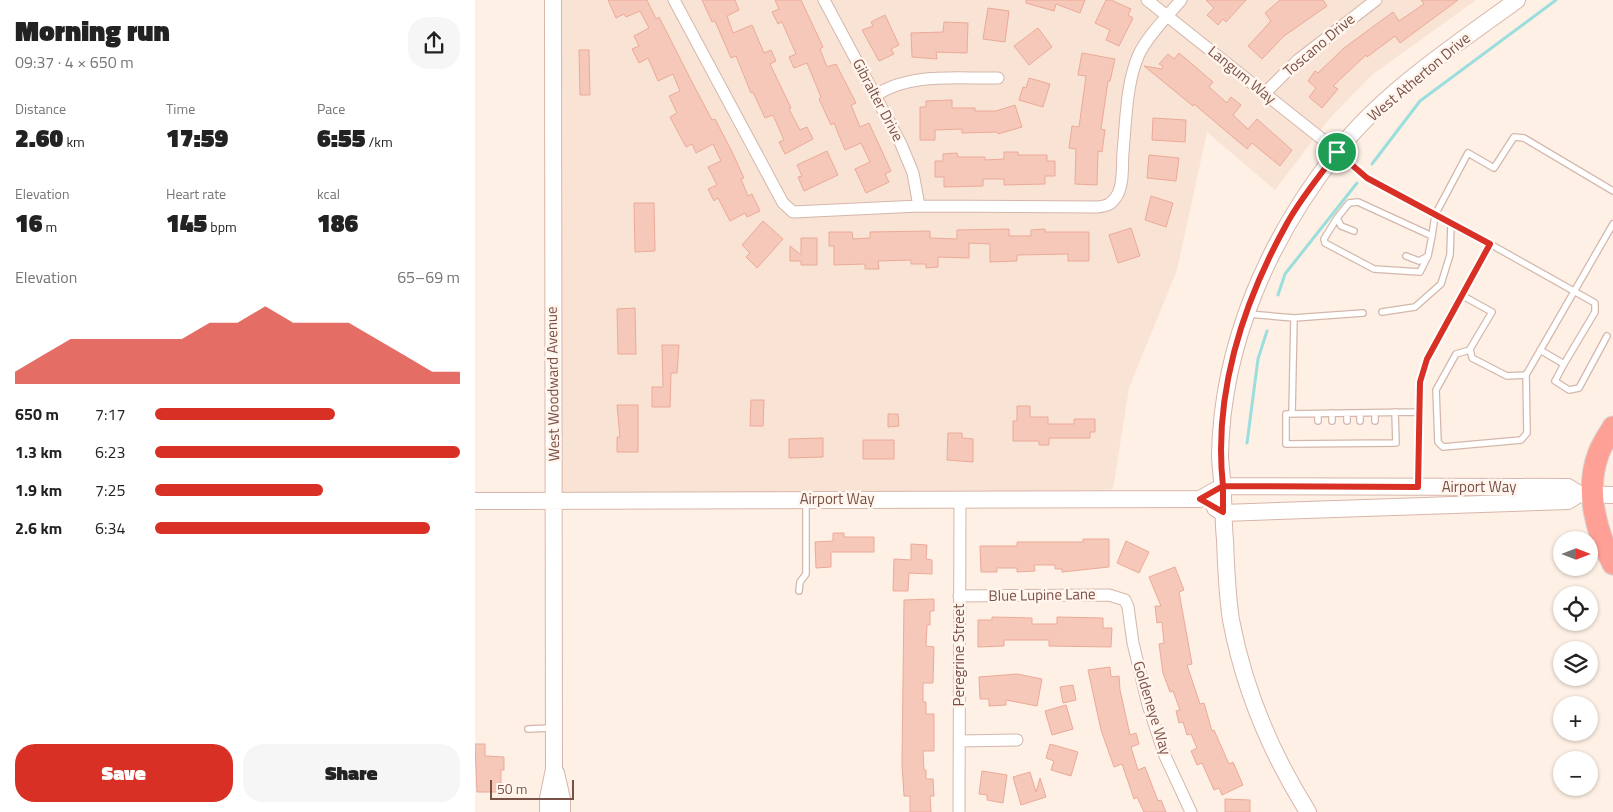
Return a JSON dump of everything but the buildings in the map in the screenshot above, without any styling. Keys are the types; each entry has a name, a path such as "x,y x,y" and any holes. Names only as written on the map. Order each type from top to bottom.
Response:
{"highway":[{"path":"1613,427 1599,452 1595,465 1597,527 1613,564"}],"street":[{"name":"West Woodward Avenue","path":"553,0 551,258 555,769 562,799 562,812"},
{"path":"675,0 783,202 793,212 919,206 1097,207 1110,205 1118,196 1121,183 1125,122 1139,55 1181,0"},
{"name":"Gibralter Drive","path":"824,0 876,95 913,173 919,206"},
{"name":"Langum Way","path":"1147,0 1337,152"},
{"name":"Toscano Drive","path":"1265,94 1298,60 1376,0"},
{"name":"West Atherton Drive","path":"1308,812 1286,777 1260,721 1243,669 1229,603 1220,457 1223,414 1231,364 1246,314 1262,273 1286,225 1337,152 1397,93 1438,58 1517,0"},
{"path":"876,95 890,86 908,81 998,78"},
{"name":"Airport Way","path":"1200,499 1223,486 1567,487 1595,494"},
{"name":"Airport Way","path":"475,500 554,502 960,498 1200,499 1223,512 1568,501 1595,494"},
{"name":"Peregrine Street","path":"959,812 960,498"},
{"name":"Blue Lupine Lane","path":"959,596 1109,595 1125,600"},
{"name":"Goldeneye Way","path":"1125,600 1148,705 1165,756 1191,812"},
{"path":"959,741 1017,740"},
{"name":"West Woodward Avenue","path":"548,812 548,798 555,769"}],"lane":[{"path":"1432,236 1358,202 1349,203 1324,239 1325,244 1374,268 1420,272 1428,256 1432,236 1435,214 1468,153 1494,168 1513,137 1523,138 1613,190"},
{"path":"1337,152 1367,178 1490,244 1595,304 1595,312 1555,381 1569,390 1579,388 1607,336"},
{"path":"1337,218 1341,226 1354,231"},
{"path":"1382,312 1415,307 1441,284 1450,255 1451,224"},
{"path":"1471,350 1456,354 1436,390 1438,442 1443,447 1521,440 1527,433 1526,374 1613,224"},
{"path":"1418,487 1420,382 1427,359 1490,244"},
{"path":"1406,256 1419,261 1428,256"},
{"path":"1463,296 1492,312 1471,350 1472,358 1507,376 1526,374"},
{"path":"1246,314 1294,318 1363,313"},
{"path":"1292,414 1294,318"},
{"path":"1540,350 1564,364"},
{"path":"1395,412 1396,443 1375,440 1302,440 1286,444 1286,414 1318,414 1332,413 1375,413 1395,412 1419,412"},
{"path":"1332,413 1332,421"},
{"path":"1347,413 1347,421"},
{"path":"1361,413 1361,421"},
{"path":"1375,413 1375,421"},
{"path":"1303,414 1303,421"},
{"path":"1318,414 1318,421"},
{"path":"799,591 800,582 806,574 806,500"},
{"path":"528,728 555,728"}],"shaded area":[{"path":"559,0 1476,0 1373,74 1329,119 1275,190 1207,132 1177,270 1129,388 1113,489 998,497 554,502"}],"waterway":[{"path":"1372,164 1420,101 1556,0"},
{"path":"1278,295 1285,274 1357,183"},
{"path":"1247,443 1258,359 1267,331"}],"route":[{"path":"1337,152 1286,225 1262,273 1244,319 1231,364 1223,414 1220,457 1223,486 1200,499 1223,512 1223,486 1418,487 1420,382 1427,359 1490,244 1367,178 1337,152"}]}
